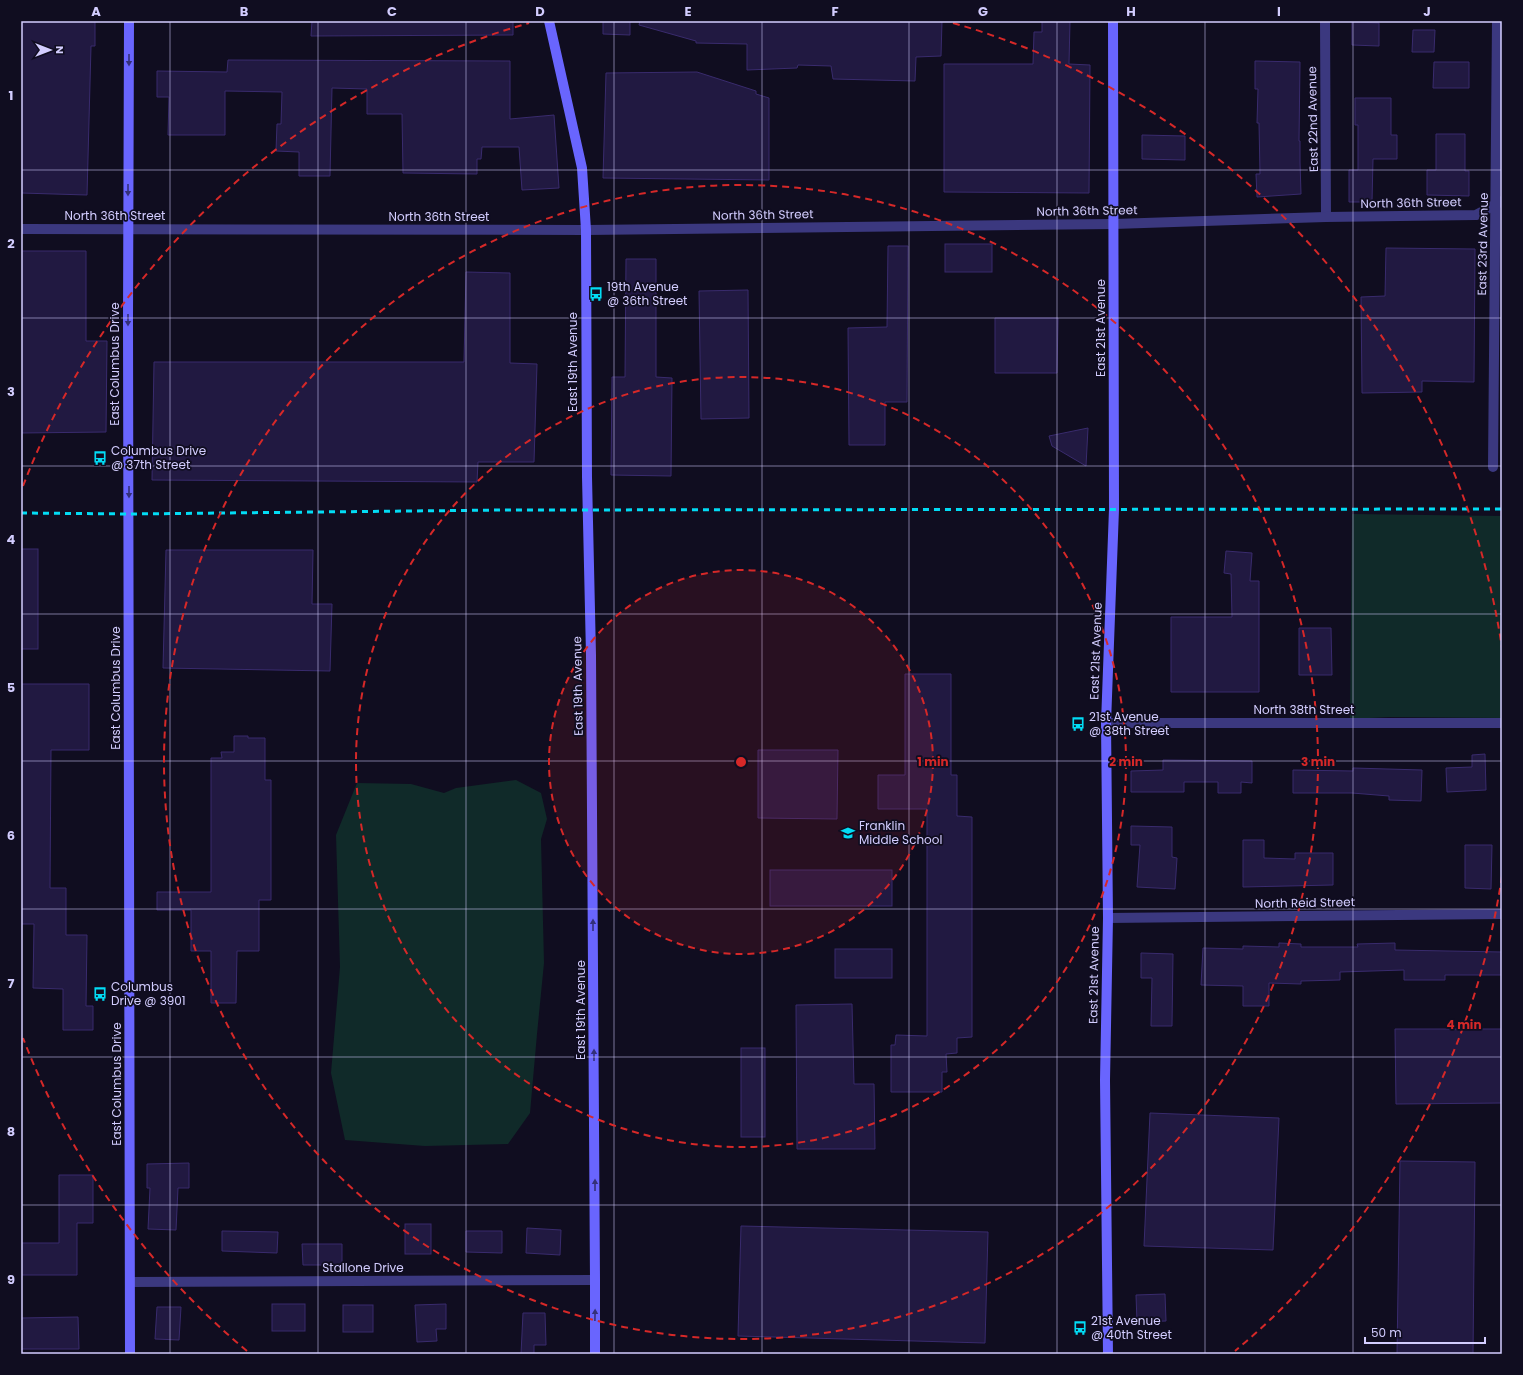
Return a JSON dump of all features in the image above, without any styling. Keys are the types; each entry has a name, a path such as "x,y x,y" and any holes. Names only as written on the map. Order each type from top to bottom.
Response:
{"main road":[{"name":"East Columbus Drive","path":"130,21 128,229 130,1354"},
{"name":"East 19th Avenue","path":"549,21 582,168 586,230 587,477 591,663 595,1354"},
{"name":"East 21st Avenue","path":"1108,1354 1105,1077 1108,918 1106,723 1114,509 1113,21"}],"street":[{"name":"East 22nd Avenue","path":"1325,21 1326,217"},
{"name":"East 23rd Avenue","path":"1493,467 1499,203 1497,21"},
{"name":"North 36th Street","path":"21,229 586,230 1114,224 1326,217 1476,215 1499,203"},
{"name":"North 38th Street","path":"1106,723 1502,723"},
{"name":"North Reid Street","path":"1108,918 1502,914"},
{"name":"Stallone Drive","path":"130,1282 595,1280"}],"green space":[{"path":"1352,514 1502,516 1502,718 1389,717 1350,719"},
{"path":"516,780 541,793 547,819 541,839 544,963 530,1113 508,1144 425,1146 345,1140 331,1073 340,967 336,835 357,783 411,784 444,793 456,788"}],"building":[{"path":"21,21 95,21 95,46 91,46 87,195 21,193"},
{"path":"312,21 513,21 513,35 311,36"},
{"path":"603,21 630,21 630,35 603,34"},
{"path":"640,21 942,21 941,56 916,57 915,81 833,79 831,66 798,65 797,68 747,70 747,44 696,43 696,41 639,25"},
{"path":"1042,21 1070,21 1069,64 1090,65 1089,193 944,192 944,64 1033,64 1034,32 1042,32"},
{"path":"1352,22 1379,23 1379,46 1352,45"},
{"path":"1413,30 1435,30 1434,52 1412,52"},
{"path":"228,60 510,61 510,119 554,115 559,188 522,190 519,147 482,147 481,159 477,159 477,174 403,173 402,114 367,114 367,89 332,88 330,176 299,176 299,152 276,151 277,124 281,124 282,92 225,91 225,135 168,135 169,97 157,97 157,71 227,72"},
{"path":"1255,61 1300,62 1299,141 1301,194 1257,197 1256,174 1260,174 1259,123 1257,123 1258,89 1255,89"},
{"path":"1434,62 1469,62 1469,88 1433,88"},
{"path":"697,72 756,91 756,94 769,98 769,180 603,178 606,73"},
{"path":"1355,98 1391,98 1391,135 1397,135 1397,159 1373,159 1372,202 1349,202 1349,170 1358,170 1358,125 1355,125"},
{"path":"1436,134 1465,134 1465,171 1469,171 1469,196 1427,195 1427,170 1436,170"},
{"path":"1142,135 1185,136 1185,160 1142,159"},
{"path":"945,244 992,244 992,272 945,272"},
{"path":"888,246 908,246 907,402 885,402 885,445 849,445 848,328 887,327"},
{"path":"1386,248 1475,249 1474,382 1422,381 1422,392 1362,393 1361,297 1385,296"},
{"path":"21,251 86,251 86,341 107,341 106,432 21,433"},
{"path":"626,259 656,259 656,377 672,378 671,476 611,475 612,377 625,377"},
{"path":"466,272 510,273 510,363 537,364 534,462 478,462 477,482 152,480 154,362 464,362"},
{"path":"748,290 749,418 701,419 699,291"},
{"path":"995,318 1058,318 1057,373 995,373"},
{"path":"1088,428 1086,466 1052,446 1049,436"},
{"path":"21,549 38,549 38,649 21,649"},
{"path":"166,550 313,550 312,604 332,604 330,671 163,668"},
{"path":"1226,551 1252,553 1250,581 1259,581 1259,692 1171,692 1171,617 1232,617 1231,574 1224,573"},
{"path":"1299,628 1331,628 1332,675 1299,675"},
{"path":"905,674 951,674 951,775 957,775 957,816 972,817 972,1037 957,1038 957,1053 946,1054 947,1072 942,1072 942,1092 891,1092 891,1045 895,1045 896,1035 927,1036 927,809 878,809 878,775 905,775"},
{"path":"21,684 89,684 89,750 51,750 50,888 66,888 66,935 87,935 86,1006 93,1006 93,1030 63,1030 63,989 33,988 34,924 21,924"},
{"path":"234,736 265,738 265,780 271,780 271,900 259,900 259,951 237,951 236,1003 211,1003 211,951 191,951 191,910 157,910 157,892 211,892 211,758 222,758 221,752 234,752"},
{"path":"758,750 838,750 837,819 758,818"},
{"path":"1485,754 1486,790 1447,792 1446,768 1472,767 1472,755"},
{"path":"1163,760 1252,761 1252,783 1241,782 1241,793 1218,793 1218,782 1184,782 1184,792 1131,792 1131,771 1163,770"},
{"path":"1353,768 1422,770 1421,801 1389,800 1389,796 1352,793 1293,793 1293,770 1353,771"},
{"path":"1131,826 1172,827 1172,857 1177,858 1175,889 1137,887 1140,845 1131,845"},
{"path":"1243,840 1264,840 1264,858 1295,859 1295,853 1333,853 1333,885 1243,887"},
{"path":"1465,845 1492,845 1491,889 1465,888"},
{"path":"770,870 892,870 892,906 770,906"},
{"path":"1279,943 1301,944 1301,947 1358,947 1357,944 1395,943 1395,950 1502,952 1502,975 1445,975 1445,980 1404,980 1404,970 1340,972 1340,980 1301,981 1301,984 1269,983 1269,1006 1243,1006 1243,986 1201,985 1203,948 1243,949 1243,946 1279,947"},
{"path":"835,949 892,949 892,978 835,978"},
{"path":"1141,953 1173,954 1172,1026 1151,1026 1152,978 1141,978"},
{"path":"852,1004 854,1084 874,1084 875,1149 797,1149 796,1005"},
{"path":"1395,1029 1502,1029 1502,1103 1396,1104"},
{"path":"741,1048 765,1048 765,1137 741,1137"},
{"path":"1150,1113 1279,1118 1273,1250 1144,1246"},
{"path":"1400,1161 1475,1162 1473,1354 1397,1354"},
{"path":"189,1163 189,1188 178,1188 176,1230 148,1229 150,1188 147,1188 147,1164"},
{"path":"59,1175 93,1175 93,1223 77,1223 77,1275 21,1275 21,1243 59,1243"},
{"path":"405,1224 431,1224 431,1254 405,1254"},
{"path":"741,1226 988,1232 985,1343 738,1336"},
{"path":"527,1228 561,1230 560,1255 526,1253"},
{"path":"222,1231 278,1232 277,1253 222,1251"},
{"path":"466,1231 502,1231 502,1253 466,1252"},
{"path":"302,1244 342,1244 342,1265 303,1265"},
{"path":"1165,1294 1166,1321 1137,1322 1136,1295"},
{"path":"272,1304 305,1304 305,1331 272,1331"},
{"path":"446,1304 446,1329 436,1329 437,1341 417,1342 415,1305"},
{"path":"343,1305 373,1305 373,1332 343,1332"},
{"path":"157,1307 181,1307 179,1340 155,1339"},
{"path":"523,1313 545,1313 546,1345 534,1345 534,1354 521,1354"},
{"path":"78,1317 79,1349 21,1349 21,1318"}],"railway":[{"path":"21,513 129,514 504,510 1502,509"}],"place":[{"name":"19th Avenue @ 36th Street","path":"596,294"},
{"name":"Columbus Drive @ 37th Street","path":"100,458"},
{"name":"21st Avenue @ 38th Street","path":"1078,724"},
{"name":"Franklin Middle School","path":"848,833"},
{"name":"Columbus Drive @ 3901","path":"100,994"},
{"name":"21st Avenue @ 40th Street","path":"1080,1328"}]}
